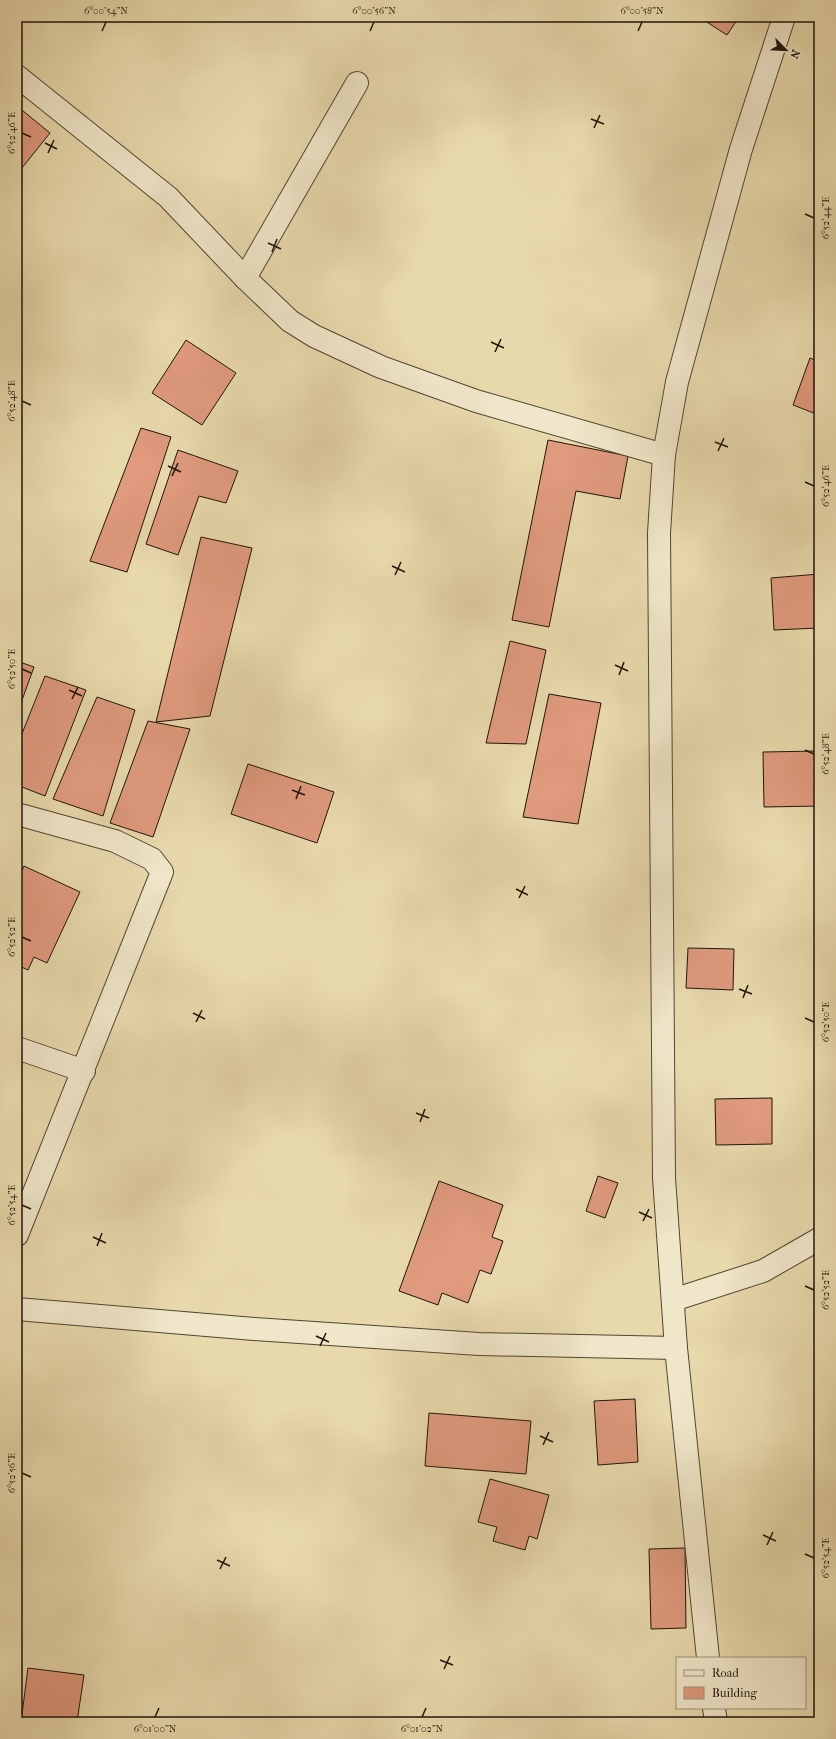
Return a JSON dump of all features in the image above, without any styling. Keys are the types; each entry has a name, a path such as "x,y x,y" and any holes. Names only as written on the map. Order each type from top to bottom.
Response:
{"street":[{"path":"708,1657 676,1348 664,1178 660,541 664,455 677,382 741,148 784,17"},
{"path":"17,76 168,197 245,278 290,321 314,336 382,367 476,401 664,455"},
{"path":"245,278 357,83"},
{"path":"17,814 115,841 152,859 162,872 84,1071 17,1235"},
{"path":"17,1048 84,1071"},
{"path":"673,1300 763,1271 819,1239"},
{"path":"17,1309 231,1327 479,1344 676,1348"},
{"path":"714,1709 716,1722"}],"building":[{"path":"699,17 739,17 727,35"},
{"path":"17,106 50,133 17,174"},
{"path":"186,340 236,373 202,425 152,393"},
{"path":"810,358 819,362 819,415 793,405"},
{"path":"141,428 171,437 127,572 90,561"},
{"path":"548,440 628,456 620,499 576,491 549,627 512,620"},
{"path":"178,450 238,471 226,503 199,496 178,555 146,544"},
{"path":"201,537 252,548 210,716 156,722"},
{"path":"819,574 819,628 774,630 771,578"},
{"path":"510,641 546,650 526,744 486,743"},
{"path":"17,661 34,667 17,714"},
{"path":"45,676 86,690 45,796 17,785 17,746"},
{"path":"549,694 601,703 578,824 523,817"},
{"path":"97,697 135,710 103,816 53,799"},
{"path":"148,721 190,729 153,837 110,823"},
{"path":"819,751 819,806 764,807 763,752"},
{"path":"248,764 334,792 317,843 231,814"},
{"path":"24,866 80,892 47,963 34,957 28,970 17,965 17,881"},
{"path":"688,948 734,949 733,990 686,988"},
{"path":"772,1098 772,1144 716,1145 715,1099"},
{"path":"598,1176 618,1183 605,1218 586,1211"},
{"path":"439,1181 503,1205 492,1237 503,1241 491,1274 480,1270 468,1303 442,1293 438,1305 399,1291"},
{"path":"635,1399 638,1462 598,1465 594,1401"},
{"path":"429,1413 531,1421 526,1474 425,1466"},
{"path":"490,1479 549,1495 537,1539 529,1536 525,1550 493,1541 497,1527 478,1522"},
{"path":"685,1548 686,1628 651,1629 649,1549"},
{"path":"28,1668 84,1675 77,1722 21,1722"}]}
